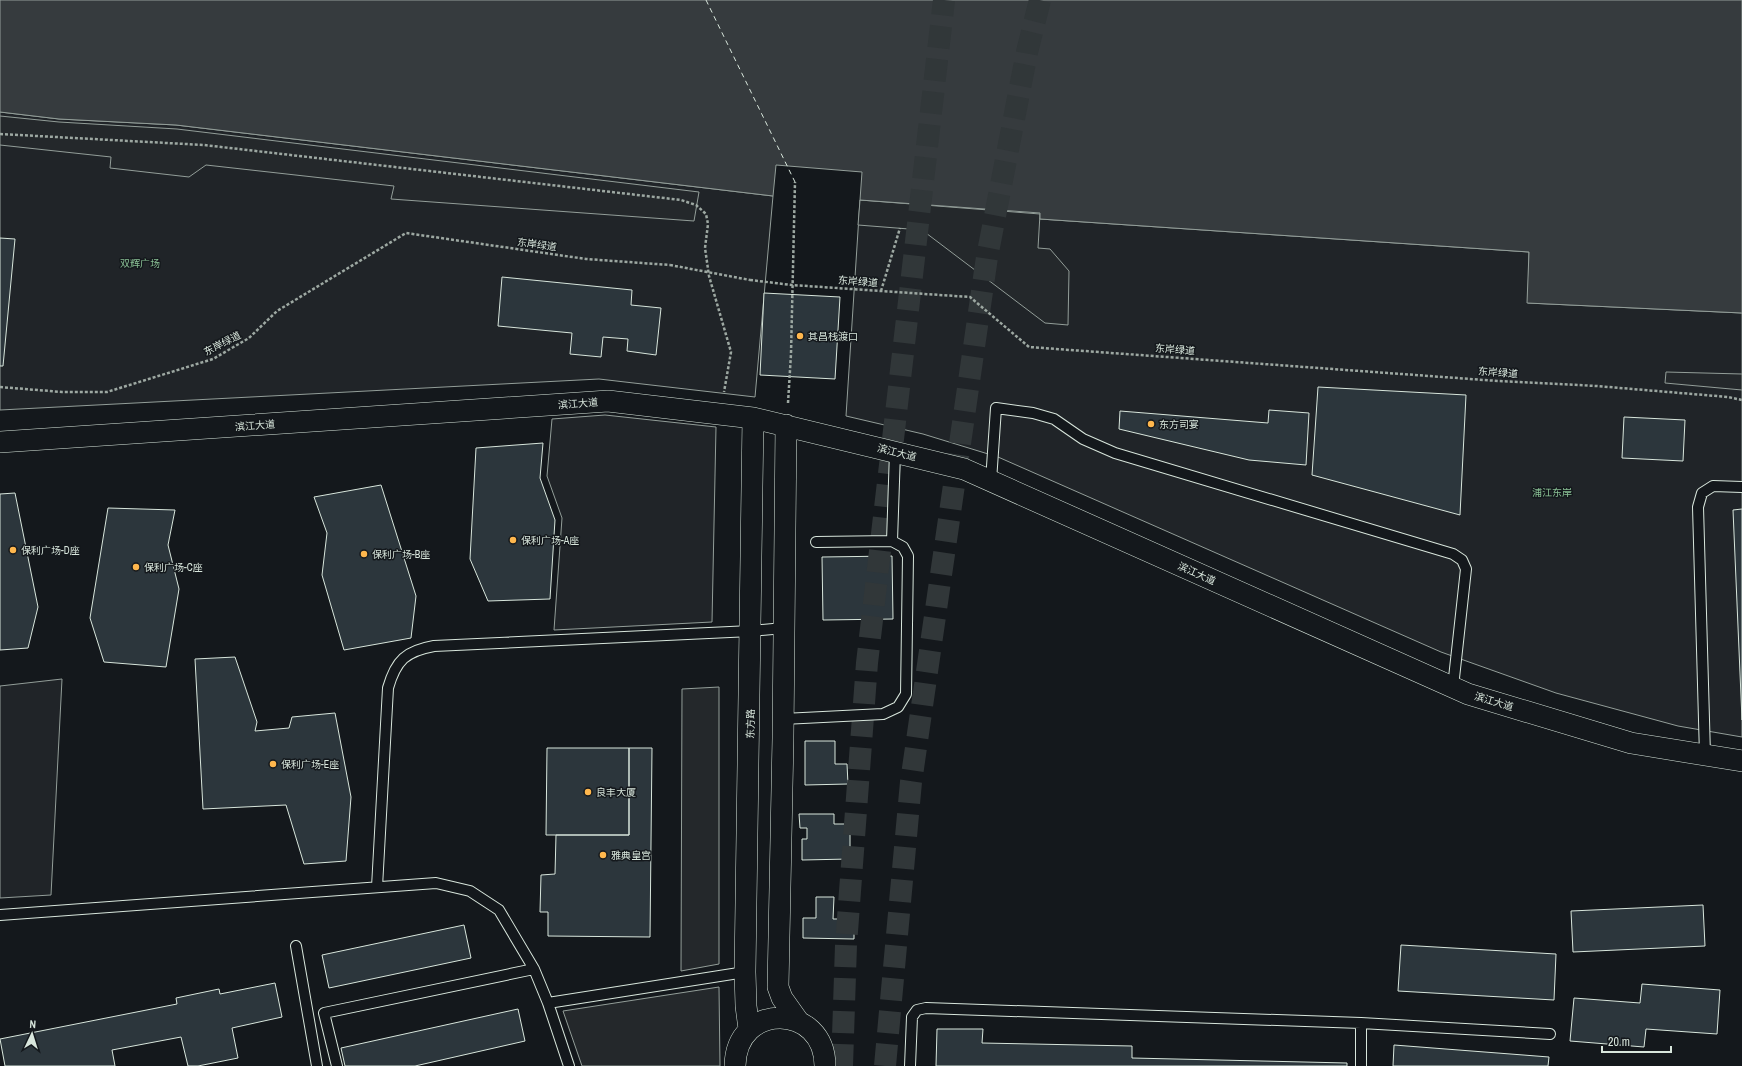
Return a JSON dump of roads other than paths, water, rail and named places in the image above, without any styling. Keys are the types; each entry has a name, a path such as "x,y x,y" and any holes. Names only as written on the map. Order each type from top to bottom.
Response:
{"street":[{"name":"滨江大道","path":"0,442 608,401 753,418 964,469 1468,694 1631,743 1742,761"},
{"name":"东方路","path":"748,1029 745,972 753,418"},
{"path":"786,425 778,986 782,998 799,1022"},
{"path":"734,1066 735,1055 740,1041 748,1029 760,1022 772,1018 786,1018 799,1022 810,1029 819,1040 824,1052 825,1066"}],"lane":[{"path":"991,481 996,408 1014,410 1054,419 1083,439 1115,453 1453,554 1462,560 1466,570 1453,687"},
{"path":"892,541 895,452"},
{"path":"1705,755 1698,506 1702,493 1714,486 1742,487"},
{"path":"783,719 883,714 898,706 906,694 908,556 903,547 892,541 816,542"},
{"path":"377,888 388,688 393,671 403,658 418,649 434,646 750,631 784,628"},
{"path":"0,915 436,883 470,891 499,910 534,969 548,1003 570,1066"},
{"path":"296,946 317,1066"},
{"path":"337,1066 324,1013 534,969"},
{"path":"548,1003 745,972"},
{"path":"910,1066 912,1017 917,1010 926,1008 1361,1023 1550,1034"},
{"path":"1361,1023 1361,1066"}],"tunnel":[{"path":"842,1066 846,945 867,663 944,0"},
{"path":"885,1066 911,782 987,257 1027,52 1040,0"}],"place":[{"name":"其昌栈渡口","path":"800,336"},
{"name":"东方司宴","path":"1151,424"},
{"name":"保利广场-A座","path":"513,540"},
{"name":"保利广场-D座","path":"13,550"},
{"name":"保利广场-B座","path":"364,554"},
{"name":"保利广场-C座","path":"136,567"},
{"name":"保利广场-E座","path":"273,764"},
{"name":"良丰大厦","path":"588,792"},
{"name":"雅典皇宫","path":"603,855"}],"park label":[{"name":"双辉广场","path":"140,263"},
{"name":"浦江东岸","path":"1552,492"}]}
